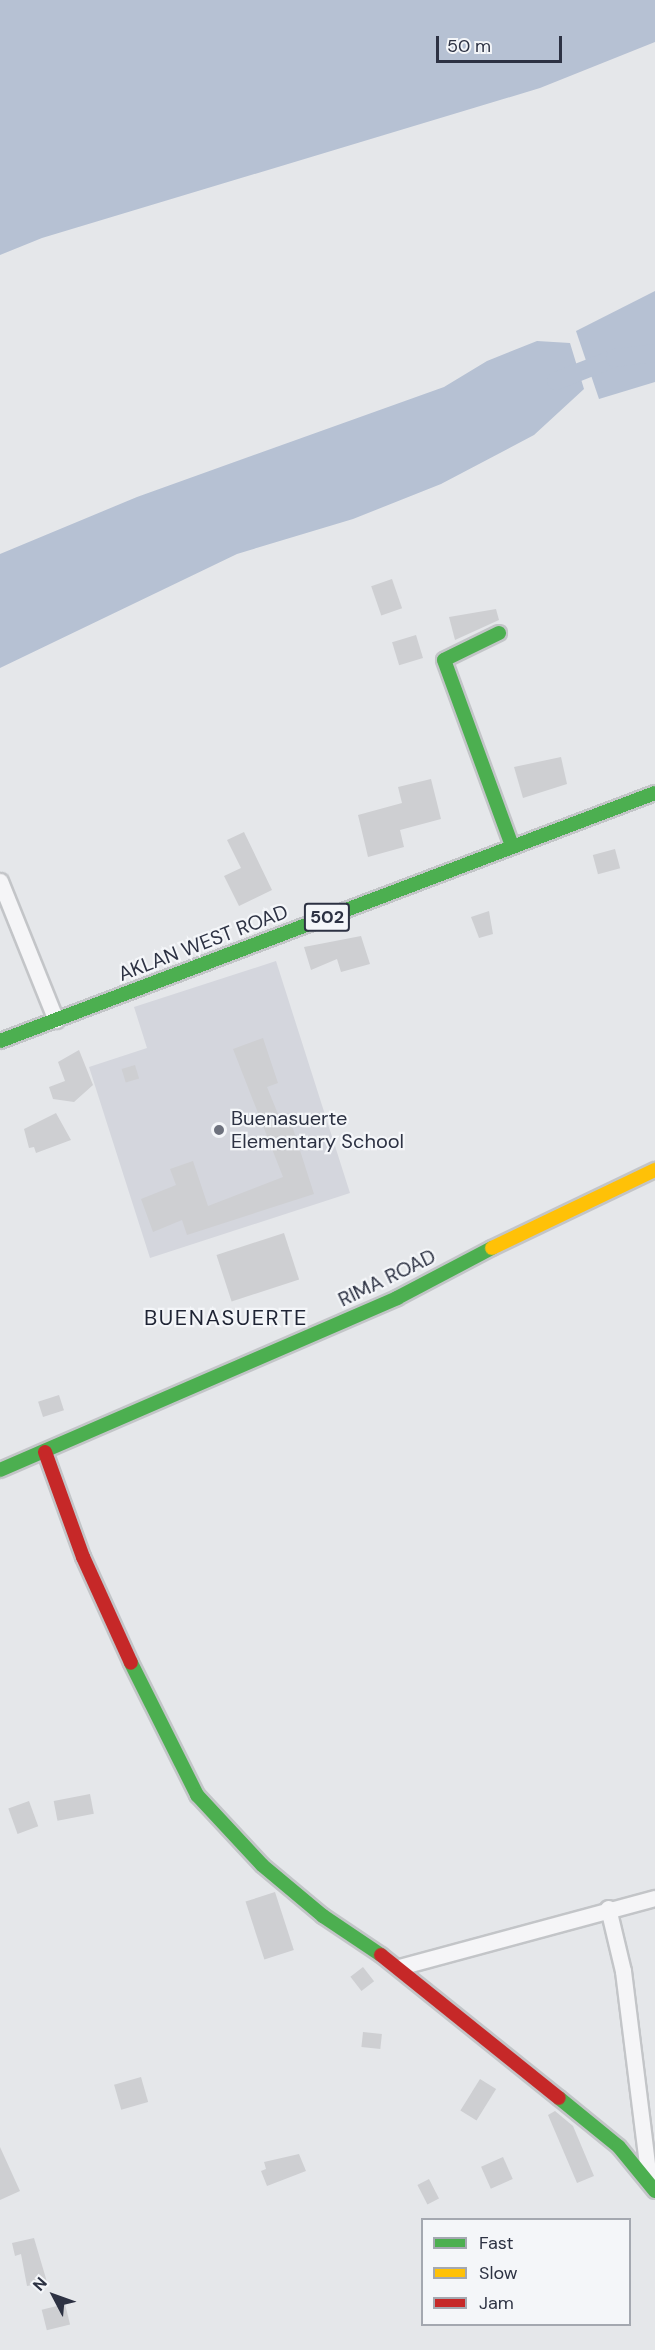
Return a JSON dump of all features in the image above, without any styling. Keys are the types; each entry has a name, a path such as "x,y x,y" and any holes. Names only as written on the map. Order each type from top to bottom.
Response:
{"street":[{"path":"499,633 444,660 512,846"},
{"name":"AKLAN WEST ROAD","path":"0,1041 655,793"},
{"path":"0,881 56,1020"},
{"name":"RIMA ROAD","path":"0,1470 396,1298 548,1218 655,1170"},
{"path":"45,1452 83,1557 161,1728 198,1795 262,1865 324,1916 399,1967 619,2147 652,2185"},
{"path":"399,1967 608,1908 655,1898"},
{"path":"608,1908 623,1971 652,2185"}],"shaded area":[{"name":"Buenasuerte Elementary School","path":"276,961 350,1193 150,1258 89,1067 147,1048 134,1007"}],"water":[{"path":"0,0 655,0 655,42 540,88 42,238 0,255"},
{"path":"655,291 655,382 599,399 576,331"},
{"path":"537,341 570,343 584,389 534,435 441,484 353,519 237,554 0,668 0,554 137,497 444,387 487,361"}],"building":[{"path":"392,579 402,608 381,615 371,586"},
{"path":"496,609 499,620 455,640 449,617"},
{"path":"416,635 423,658 399,665 392,642"},
{"path":"561,757 567,784 523,798 514,767"},
{"path":"431,779 441,819 400,830 404,847 368,857 358,815 402,803 398,787"},
{"path":"244,832 272,890 239,906 224,876 241,868 227,840"},
{"path":"615,849 620,868 598,874 593,855"},
{"path":"489,911 493,934 479,938 471,917"},
{"path":"361,936 370,964 341,972 337,959 311,970 304,947"},
{"path":"263,1038 278,1083 267,1087 280,1119 289,1116 314,1194 187,1235 182,1220 153,1232 141,1199 176,1185 170,1169 193,1161 208,1206 283,1177 233,1049"},
{"path":"79,1050 93,1085 74,1102 53,1099 49,1087 65,1081 58,1062"},
{"path":"135,1065 139,1078 126,1082 122,1069"},
{"path":"56,1113 71,1140 36,1153 34,1147 29,1148 24,1129"},
{"path":"284,1233 299,1280 232,1302 216,1255"},
{"path":"59,1395 64,1410 43,1417 38,1402"},
{"path":"90,1794 94,1814 57,1821 54,1801"},
{"path":"29,1801 38,1826 18,1834 8,1809"},
{"path":"275,1892 294,1950 264,1960 246,1902"},
{"path":"363,1967 374,1981 361,1991 350,1977"},
{"path":"363,2032 382,2034 380,2049 361,2047"},
{"path":"141,2077 148,2102 121,2110 114,2085"},
{"path":"480,2079 496,2089 477,2120 460,2110"},
{"path":"555,2111 573,2126 594,2176 577,2183 548,2115"},
{"path":"0,2147 20,2191 0,2200"},
{"path":"299,2154 306,2171 267,2186 261,2171 266,2169 264,2162"},
{"path":"503,2157 513,2179 491,2189 481,2167"},
{"path":"429,2179 439,2199 427,2205 417,2185"},
{"path":"34,2238 47,2282 27,2286 21,2254 15,2256 12,2243"},
{"path":"65,2304 70,2324 47,2330 42,2310"}],"waterway":[{"path":"556,381 615,358 655,353"}],"traffic: fast":[{"path":"499,633 444,660 512,846"},
{"path":"0,1041 655,793"},
{"path":"0,1470 397,1298 492,1248"},
{"path":"131,1663 197,1795 262,1865 323,1916 381,1955"},
{"path":"559,2098 619,2147 655,2191"}],"traffic: slow":[{"path":"492,1248 655,1170"}],"traffic: jam":[{"path":"45,1452 83,1557 131,1663"},
{"path":"381,1955 559,2098"}],"place":[{"name":"Buenasuerte Elementary School","path":"219,1130"}],"district":[{"name":"BUENASUERTE","path":"226,1318"}]}
